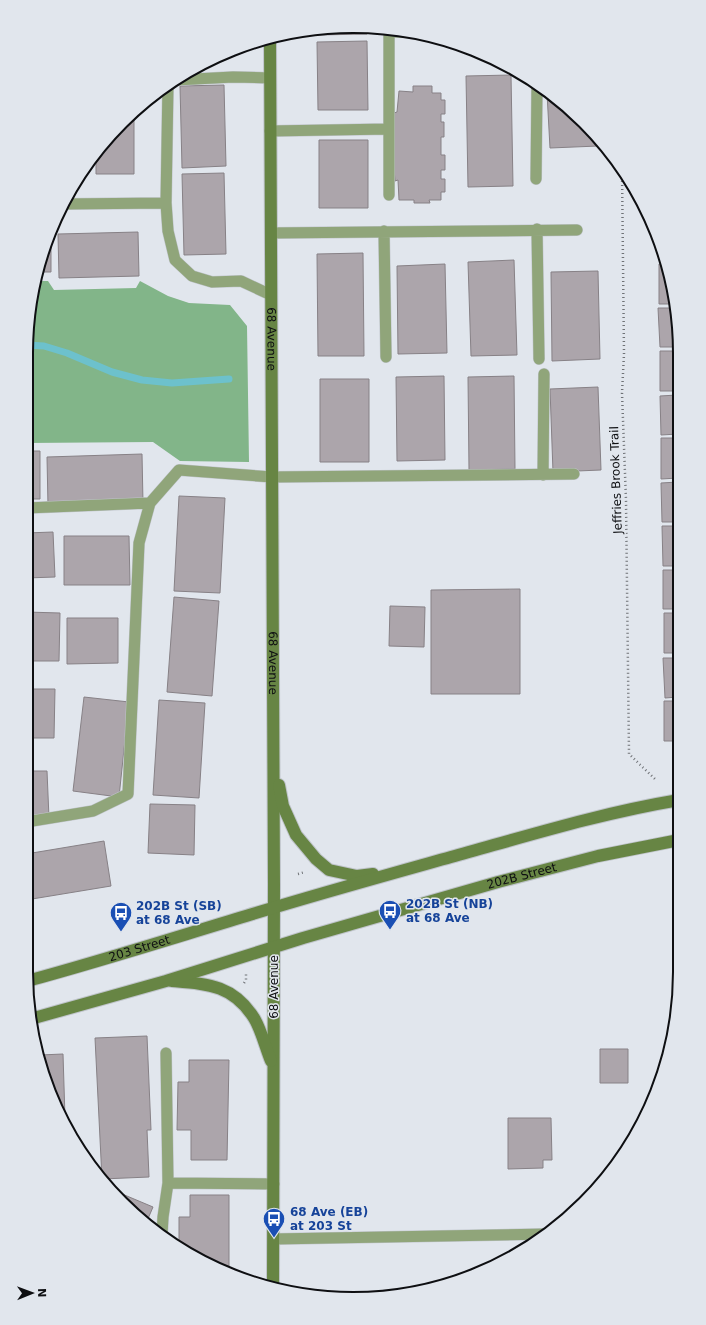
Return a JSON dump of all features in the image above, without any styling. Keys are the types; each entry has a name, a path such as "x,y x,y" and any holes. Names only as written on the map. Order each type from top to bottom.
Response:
{"main road":[{"name":"68 Avenue","path":"270,44 274,758 273,1282"},
{"path":"274,758 283,806 296,835 316,859 329,870 357,876 402,871"},
{"path":"274,908 588,819 673,801"},
{"name":"202B Street","path":"274,947 498,882 598,856 673,841"},
{"name":"203 Street","path":"33,978 274,908"},
{"path":"36,1017 166,981 274,947"},
{"path":"166,981 197,983 217,987 235,996 254,1019 274,1067"}],"lane":[{"path":"389,35 389,195"},
{"path":"187,79 233,77 270,78"},
{"path":"536,179 537,91"},
{"path":"168,92 166,203 168,231 175,260 192,276 212,282 241,281 271,295"},
{"path":"270,132 389,129"},
{"path":"70,204 166,203"},
{"path":"271,232 384,232 537,229 577,230"},
{"path":"537,229 539,359"},
{"path":"384,232 386,357"},
{"path":"543,475 544,374"},
{"path":"33,821 93,811 128,794 139,543 150,503 179,470 272,477 574,474"},
{"path":"33,508 150,503"},
{"path":"162,1229 168,1183 166,1053"},
{"path":"168,1183 274,1184"},
{"path":"274,1239 536,1234"}],"path":[{"name":"Jeffries Brook Trail","path":"622,180 624,354 622,393 626,500 629,754 654,779"},
{"path":"242,985 246,980 246,972"}],"green space":[{"path":"41,281 48,281 54,290 136,288 140,281 168,296 189,303 230,305 247,326 249,462 180,461 153,442 33,443 34,332"}],"building":[{"path":"353,33 367,34 322,35"},
{"path":"367,41 368,110 318,110 317,42"},
{"path":"511,75 513,186 468,187 466,76"},
{"path":"224,85 226,166 182,168 180,86"},
{"path":"413,86 432,86 432,93 441,93 441,100 445,100 445,114 441,114 441,122 444,122 444,137 441,137 441,155 445,155 445,170 441,170 441,179 445,179 445,192 441,192 441,200 429,200 430,203 414,203 414,200 399,200 398,180 395,181 392,144 394,113 397,112 399,91 413,92"},
{"path":"547,99 564,112 597,146 550,148"},
{"path":"134,120 134,174 96,174 96,162 112,142"},
{"path":"319,140 368,140 368,208 319,208"},
{"path":"224,173 226,254 184,255 182,174"},
{"path":"138,232 139,276 59,278 58,234"},
{"path":"51,247 51,272 44,272"},
{"path":"363,253 364,356 318,356 317,254"},
{"path":"514,260 517,355 471,356 468,262"},
{"path":"445,264 447,353 398,354 397,266"},
{"path":"659,264 660,264 669,304 659,304"},
{"path":"598,271 600,359 552,361 551,272"},
{"path":"658,308 670,308 673,347 660,347"},
{"path":"660,351 673,351 673,391 660,391"},
{"path":"444,376 445,460 397,461 396,377"},
{"path":"514,376 515,469 469,470 468,377"},
{"path":"320,379 369,379 369,462 320,462"},
{"path":"598,387 601,470 553,472 550,389"},
{"path":"673,395 673,434 661,435 660,396"},
{"path":"661,438 673,438 673,478 661,479"},
{"path":"33,451 40,451 40,499 33,499"},
{"path":"142,454 143,503 48,506 47,457"},
{"path":"673,482 673,522 662,522 661,483"},
{"path":"179,496 225,498 220,593 174,591"},
{"path":"662,526 673,526 673,566 663,566"},
{"path":"53,532 55,577 33,578 33,533"},
{"path":"64,536 129,536 130,585 64,585"},
{"path":"663,570 673,570 673,609 663,609"},
{"path":"520,589 520,694 431,694 431,590"},
{"path":"174,597 219,601 212,696 167,692"},
{"path":"390,606 425,607 424,647 389,646"},
{"path":"33,612 60,613 59,661 33,661"},
{"path":"664,613 673,613 673,653 664,653"},
{"path":"67,618 118,618 118,663 67,664"},
{"path":"663,658 673,658 673,697 665,698"},
{"path":"33,689 55,689 54,738 33,738"},
{"path":"84,697 129,702 119,797 73,791"},
{"path":"159,700 205,703 199,798 153,795"},
{"path":"664,701 673,701 673,741 664,741"},
{"path":"33,771 47,771 49,818 33,819"},
{"path":"150,804 195,805 194,855 148,853"},
{"path":"104,841 111,886 33,899 33,853"},
{"path":"147,1036 151,1130 147,1130 149,1177 109,1179 102,1170 95,1038"},
{"path":"600,1049 628,1049 628,1083 600,1083"},
{"path":"63,1054 65,1111 57,1094 44,1055"},
{"path":"189,1060 229,1060 227,1160 191,1160 191,1130 177,1130 178,1082 189,1082"},
{"path":"508,1118 551,1118 552,1160 543,1160 543,1168 508,1169"},
{"path":"124,1195 153,1207 148,1218"},
{"path":"190,1195 229,1195 229,1267 211,1259 179,1240 179,1217 190,1217"}],"waterway":[{"path":"33,345 44,346 67,353 112,372 142,380 172,383 229,379"}],"place":[{"name":"202B St (NB) at 68 Ave","path":"390,930"},
{"name":"202B St (SB) at 68 Ave","path":"121,932"},
{"name":"68 Ave (EB) at 203 St","path":"274,1238"}]}
